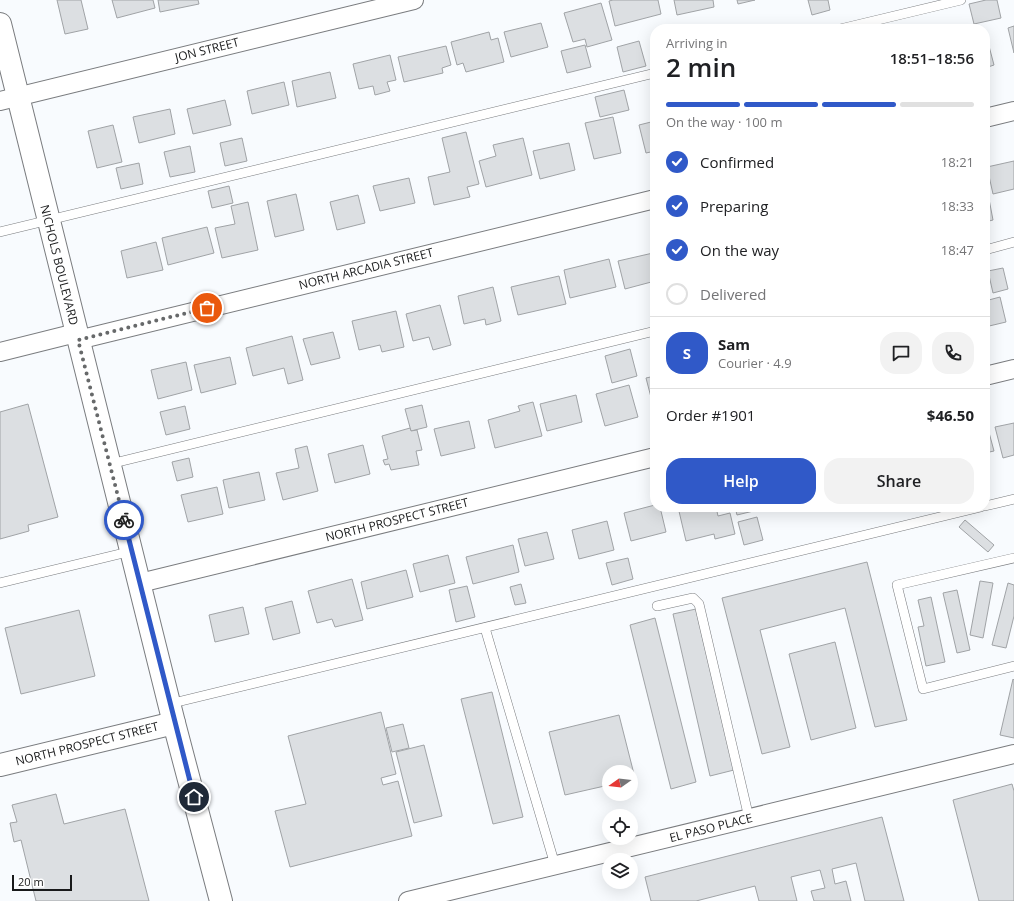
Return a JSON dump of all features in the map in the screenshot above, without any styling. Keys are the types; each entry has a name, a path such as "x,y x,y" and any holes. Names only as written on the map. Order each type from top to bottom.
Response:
{"street":[{"name":"JON STREET","path":"9,99 414,0"},
{"name":"NICHOLS BOULEVARD","path":"0,24 9,99 48,219 172,714 221,901"},
{"path":"990,117 1014,111"},
{"name":"NORTH ARCADIA STREET","path":"0,352 77,336 650,200"},
{"path":"990,375 1014,369"},
{"name":"NORTH PROSPECT STREET","path":"140,582 650,458"},
{"name":"NORTH PROSPECT STREET","path":"0,765 172,714"},
{"name":"EL PASO PLACE","path":"408,901 1014,754"}],"lane":[{"path":"861,24 961,0"},
{"path":"0,232 48,219 650,75"},
{"path":"990,249 1014,242"},
{"path":"110,464 650,332"},
{"path":"990,505 1014,499"},
{"path":"172,714 485,628 961,512"},
{"path":"0,583 132,551"},
{"path":"1014,558 897,585 922,689 1014,666"},
{"path":"657,606 693,598 699,604 749,818"},
{"path":"485,628 555,865"}],"building":[{"path":"57,0 81,0 88,29 65,34"},
{"path":"112,0 153,0 155,8 117,18"},
{"path":"158,0 198,0 199,4 160,12"},
{"path":"658,0 661,14 615,26 609,1"},
{"path":"674,0 713,0 714,7 677,15"},
{"path":"737,0 755,0 738,4"},
{"path":"808,0 828,0 830,10 812,15"},
{"path":"986,0 997,0 1001,18 974,24 969,4"},
{"path":"601,3 612,40 587,47 585,39 573,42 564,13"},
{"path":"541,23 548,47 511,57 504,32"},
{"path":"1014,26 1014,53 1008,28"},
{"path":"489,32 491,40 498,38 504,62 466,72 463,63 457,65 451,42"},
{"path":"639,41 646,66 623,72 617,47"},
{"path":"585,45 591,67 567,73 561,51"},
{"path":"446,46 451,65 442,68 443,73 404,82 398,57"},
{"path":"990,50 994,65 990,66"},
{"path":"390,55 396,80 387,82 390,91 375,95 373,86 359,89 353,64"},
{"path":"330,72 336,98 297,107 292,81"},
{"path":"284,82 289,105 252,114 247,91"},
{"path":"624,90 629,110 600,117 595,97"},
{"path":"225,100 231,125 193,134 187,109"},
{"path":"170,109 175,134 139,143 133,117"},
{"path":"613,117 621,153 594,159 585,123"},
{"path":"650,122 650,152 646,153 639,125"},
{"path":"113,125 122,162 97,168 88,131"},
{"path":"466,132 479,184 467,187 470,197 434,205 428,177 450,172 442,138"},
{"path":"242,138 247,161 225,166 220,143"},
{"path":"523,138 532,175 486,187 479,161 496,156 493,145"},
{"path":"569,143 575,170 540,179 533,151"},
{"path":"190,146 195,172 170,177 164,152"},
{"path":"1014,161 1014,189 993,194 990,180 990,166"},
{"path":"139,163 143,184 121,189 116,168"},
{"path":"409,178 415,203 380,211 373,186"},
{"path":"229,186 233,203 212,208 208,191"},
{"path":"296,194 304,230 275,237 267,201"},
{"path":"358,195 365,223 337,230 330,202"},
{"path":"248,202 258,250 222,258 215,228 235,224 231,206"},
{"path":"990,204 993,220 990,221"},
{"path":"207,227 214,253 168,265 162,238"},
{"path":"156,242 163,270 127,278 121,251"},
{"path":"650,254 650,282 625,289 618,261"},
{"path":"609,259 616,287 570,298 564,270"},
{"path":"1003,268 1008,289 993,293 990,280 990,271"},
{"path":"559,276 566,304 518,315 511,287"},
{"path":"493,287 501,321 486,325 485,319 464,324 458,296"},
{"path":"1000,297 1006,322 990,326 990,300"},
{"path":"440,305 451,345 433,350 429,337 413,341 406,314"},
{"path":"396,311 404,347 382,352 380,345 359,350 352,321"},
{"path":"333,332 340,358 311,365 303,339"},
{"path":"292,336 303,380 288,384 284,368 253,376 246,348"},
{"path":"630,349 637,376 612,383 605,356"},
{"path":"230,357 236,384 201,393 194,365"},
{"path":"186,362 192,390 158,399 151,370"},
{"path":"650,377 650,393 646,378"},
{"path":"629,385 638,417 605,426 596,394"},
{"path":"576,395 582,422 547,431 540,404"},
{"path":"533,402 542,436 495,448 488,420 520,411 518,406"},
{"path":"28,404 58,517 28,525 29,531 0,539 0,412"},
{"path":"422,405 427,427 411,431 405,409"},
{"path":"185,406 190,429 166,435 160,412"},
{"path":"469,421 475,448 441,456 434,429"},
{"path":"1014,423 1014,455 1003,458 995,427"},
{"path":"410,428 411,431 417,430 422,450 416,451 419,465 391,470 389,464 385,465 383,460 388,459 382,436"},
{"path":"990,436 994,451 990,452"},
{"path":"363,445 370,474 335,483 328,454"},
{"path":"307,446 318,491 283,500 276,473 299,468 295,449"},
{"path":"189,458 193,477 177,481 172,462"},
{"path":"259,472 265,500 229,508 223,480"},
{"path":"217,487 223,514 188,522 181,495"},
{"path":"650,506 650,512 661,512 666,532 631,541 624,513"},
{"path":"679,512 717,512 718,516 730,513 735,534 715,539 714,534 686,541"},
{"path":"736,512 749,512 737,515"},
{"path":"757,517 763,540 744,545 738,522"},
{"path":"965,520 994,545 988,552 959,527"},
{"path":"607,521 614,550 579,559 572,530"},
{"path":"547,532 554,559 525,566 518,539"},
{"path":"513,545 519,572 473,584 466,557"},
{"path":"448,555 455,583 420,592 413,564"},
{"path":"628,558 633,579 612,585 606,563"},
{"path":"867,562 907,720 875,727 845,608 760,630 790,747 762,754 722,598"},
{"path":"406,570 413,597 367,609 361,582"},
{"path":"352,579 363,620 335,627 332,619 317,623 308,591"},
{"path":"980,581 993,583 983,638 970,635"},
{"path":"1008,583 1014,585 1014,616 1006,648 992,645"},
{"path":"521,584 526,603 515,605 510,587"},
{"path":"467,586 475,617 456,622 449,590"},
{"path":"957,590 970,650 957,653 943,593"},
{"path":"931,597 945,662 926,666 918,627 924,626 918,600"},
{"path":"292,601 300,633 273,640 265,608"},
{"path":"243,607 249,634 215,642 209,615"},
{"path":"696,609 734,770 710,776 673,614"},
{"path":"79,610 95,676 21,694 5,628"},
{"path":"655,618 696,782 671,789 630,625"},
{"path":"835,642 856,728 811,740 789,654"},
{"path":"1013,679 1014,680 1014,738 1000,735"},
{"path":"492,692 523,817 493,824 461,699"},
{"path":"381,712 396,774 381,778 383,785 398,781 412,836 290,867 275,811 306,804 288,736"},
{"path":"619,715 632,765 602,765 602,787 565,795 549,732"},
{"path":"403,724 409,748 392,752 386,728"},
{"path":"424,745 442,816 414,823 396,752"},
{"path":"1012,784 1014,791 1014,901 979,901 953,800"},
{"path":"56,794 64,824 125,809 149,901 36,901 21,840 14,842 10,823 17,822 12,805"},
{"path":"882,817 904,901 865,901 856,863 832,869 835,884 846,881 851,901 814,901 811,891 825,888 820,870 791,877 797,901 759,901 755,886 696,901 651,901 645,877"}],"way so far":[{"path":"124,520 78,340 207,308"}],"route":[{"path":"124,520 174,723 194,797"}]}
